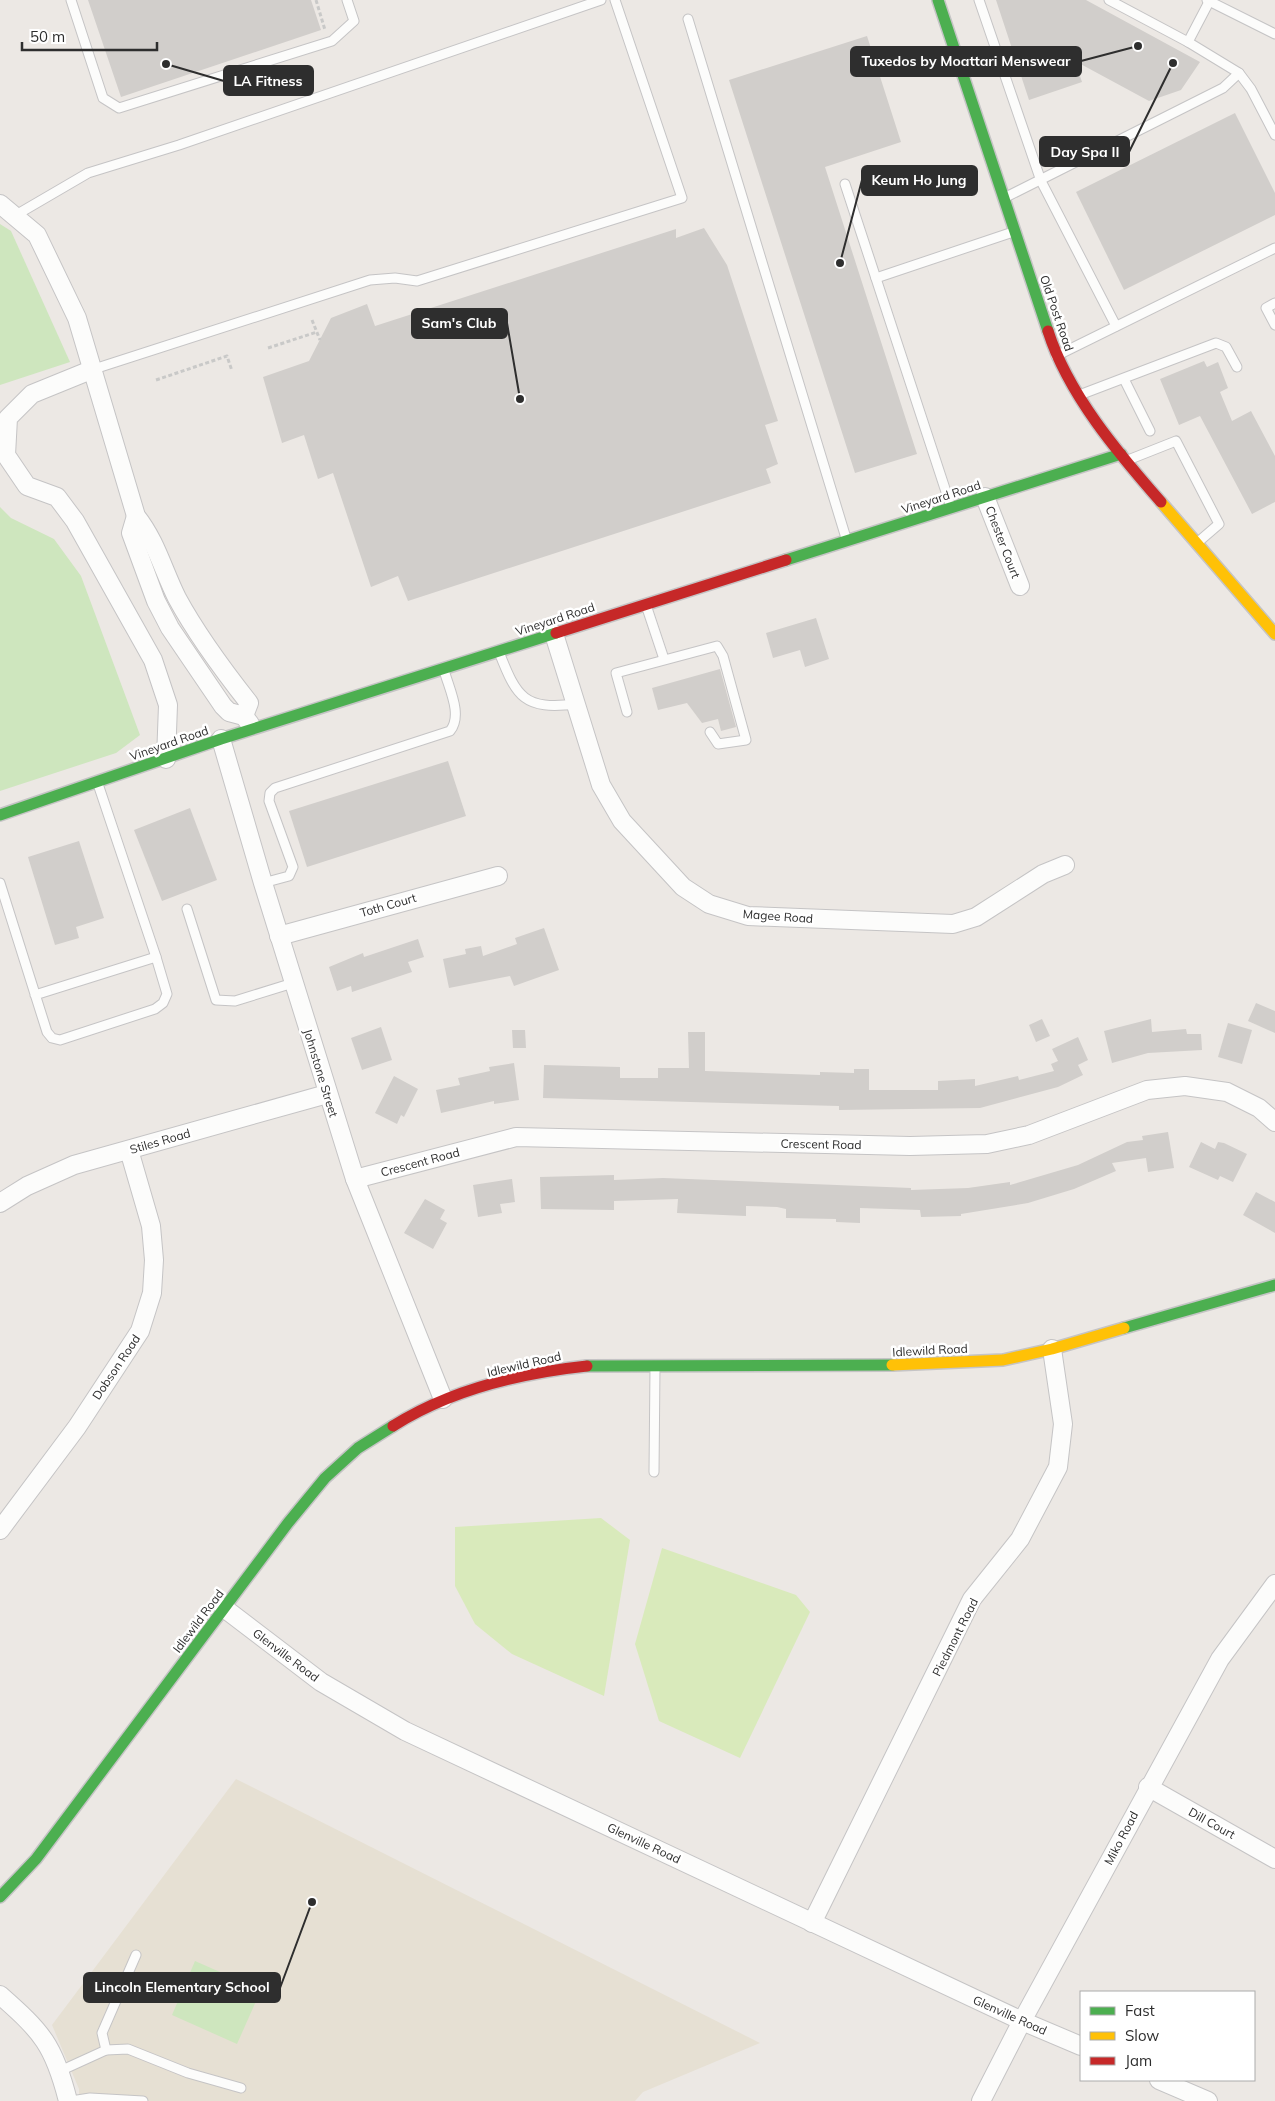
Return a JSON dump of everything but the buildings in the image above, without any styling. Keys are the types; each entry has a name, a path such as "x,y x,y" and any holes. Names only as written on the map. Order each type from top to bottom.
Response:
{"street":[{"name":"Old Post Road","path":"938,0 1056,356 1079,395 1123,457 1196,543 1269,617 1275,634"},
{"path":"0,204 16,215 37,235 77,318 136,516 148,531 177,597 198,634 248,703 248,722"},
{"path":"91,370 32,394 8,418 6,455 27,486 56,497 74,521 153,660 168,704 166,759"},
{"name":"Vineyard Road","path":"0,815 221,739 248,722 443,669 985,497 1123,457"},
{"name":"Chester Court","path":"985,497 1020,586"},
{"name":"Magee Road","path":"554,634 601,785 622,821 683,887 709,904 748,916 953,924 976,917 1043,874 1065,866"},
{"name":"Johnstone Street","path":"221,739 293,983 355,1179 443,1400"},
{"name":"Toth Court","path":"279,936 498,876"},
{"name":"Crescent Road","path":"355,1179 516,1137 900,1146 987,1144 1029,1135 1147,1090 1185,1086 1227,1092 1259,1108 1275,1122"},
{"name":"Stiles Road","path":"0,1203 27,1186 74,1165 327,1094"},
{"name":"Dobson Road","path":"0,1530 77,1427 140,1331 152,1292 154,1260 151,1226 128,1150"},
{"name":"Idlewild Road","path":"0,1897 36,1859 224,1608 325,1478 358,1448 404,1419 443,1400 550,1370 597,1365 912,1365 1003,1360 1052,1349 1275,1284"},
{"name":"Piedmont Road","path":"812,1923 972,1599 1020,1540 1058,1466 1063,1424 1052,1349"},
{"name":"Miko Road","path":"981,2101 1148,1787 1220,1659 1275,1584"},
{"name":"Glenville Road","path":"224,1608 321,1682 405,1731 1022,2021 1080,2046"},
{"name":"Dill Court","path":"1148,1787 1275,1859"},
{"path":"0,1995 41,2034 52,2051 70,2101"},
{"path":"1161,2081 1208,2101"}],"lane":[{"path":"71,0 102,98 120,108 332,41 354,21 347,0"},
{"path":"16,215 88,173 179,145 601,0"},
{"path":"91,370 370,280 395,278 417,281 682,198 615,0"},
{"path":"979,0 1041,181 1116,326"},
{"path":"1109,0 1188,42 1239,73 1251,88 1275,135"},
{"path":"1188,42 1209,1 1275,34"},
{"path":"688,19 847,541"},
{"path":"1003,199 1223,88 1239,73"},
{"path":"845,184 951,508"},
{"path":"876,278 1015,232"},
{"path":"1056,356 1275,248"},
{"path":"1275,303 1266,308 1275,325"},
{"path":"1079,395 1216,343 1226,347 1237,367"},
{"path":"1124,379 1150,431"},
{"path":"1123,457 1176,441 1219,524 1196,543"},
{"path":"646,605 664,659"},
{"path":"628,712 616,672 717,646 722,656 746,740 718,744 710,732"},
{"path":"499,651 510,679 526,700 549,707 576,704"},
{"path":"263,884 288,876 293,867 269,801 270,794 276,788 450,731 455,724 457,716 443,669"},
{"path":"0,883 47,1032 52,1038 60,1040 155,1009 163,1003 167,994 98,782"},
{"path":"187,909 216,1000 235,1001 293,983"},
{"path":"35,995 156,957"},
{"path":"654,1472 655,1366"},
{"path":"106,2050 102,2033 136,1955"},
{"path":"60,2071 106,2050 128,2049 188,2073 241,2088"},
{"path":"70,2101 90,2098 143,2101"}],"path":[{"path":"316,0 325,30"},
{"path":"312,320 320,340"},
{"path":"268,348 317,332"},
{"path":"156,380 227,356 232,371"}],"shaded area":[{"path":"236,1779 760,2043 643,2092 635,2101 79,2101 79,2089 52,2025"}],"green space":[{"path":"0,224 11,231 70,362 0,385"},
{"path":"0,507 11,518 54,539 81,576 140,735 116,753 0,791"},
{"path":"601,1518 630,1540 604,1696 512,1654 475,1624 455,1586 455,1527"},
{"path":"662,1548 796,1595 810,1612 740,1758 659,1721 635,1644"},
{"path":"195,1961 261,1990 237,2044 172,2015"}],"traffic: fast":[{"path":"938,0 1048,331"},
{"path":"786,560 1121,454"},
{"path":"0,815 221,739 556,633"},
{"path":"1124,1328 1275,1285"},
{"path":"587,1366 892,1365"},
{"path":"0,1897 36,1859 288,1523 325,1478 358,1448 393,1426"}],"traffic: slow":[{"path":"1161,502 1275,634"},
{"path":"892,1365 1003,1360 1052,1349 1124,1328"}],"traffic: jam":[{"path":"1048,331 1057,354 1081,400 1112,443 1161,502"},
{"path":"556,633 786,560"},
{"path":"393,1426 438,1402 487,1385 537,1373 587,1366"}],"place":[{"name":"Tuxedos by Moattari Menswear","path":"1138,46"},
{"name":"Day Spa II","path":"1173,63"},
{"name":"LA Fitness","path":"166,64"},
{"name":"Keum Ho Jung","path":"840,263"},
{"name":"Sam's Club","path":"520,399"},
{"name":"Lincoln Elementary School","path":"312,1902"}]}
